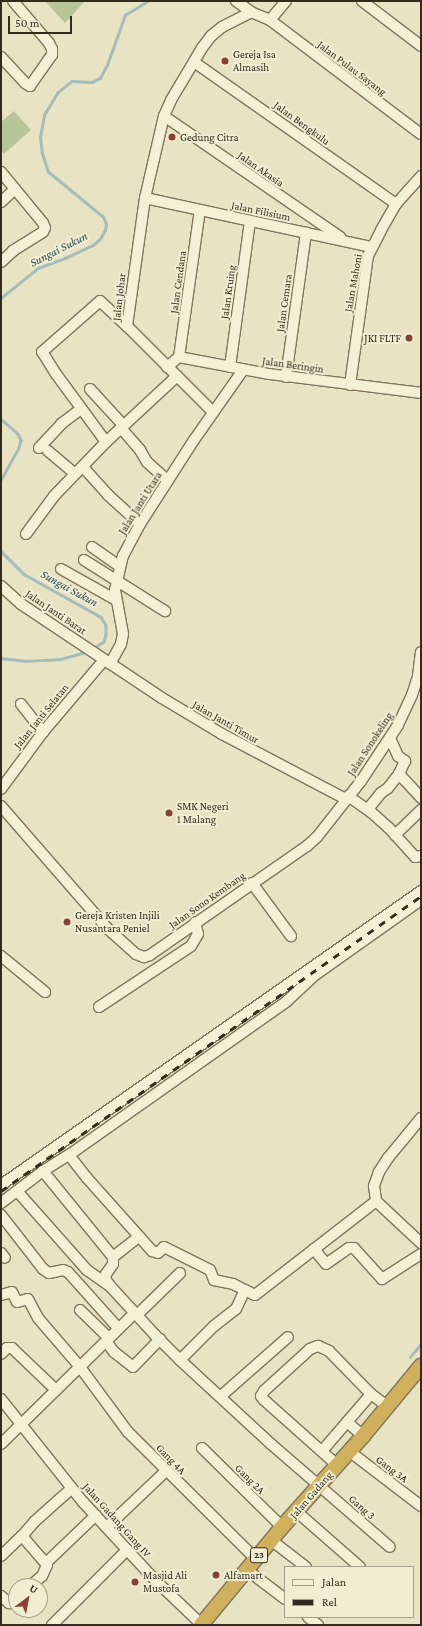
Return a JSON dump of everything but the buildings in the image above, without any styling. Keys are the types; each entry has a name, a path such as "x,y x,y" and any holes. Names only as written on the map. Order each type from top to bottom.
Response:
{"highway":[{"name":"Jalan Gadang","path":"202,1625 282,1527 363,1436 421,1366"}],"street":[{"path":"1,57 25,83 30,86 52,55 52,49 49,43 13,1"},
{"name":"Jalan Pulau Sayang","path":"236,1 252,12 270,20 421,134"},
{"path":"270,20 286,1"},
{"path":"362,1 421,46"},
{"name":"Jalan Johar","path":"213,412 127,326 145,198 164,116 171,100 211,36 222,28 252,12"},
{"name":"Jalan Bengkulu","path":"194,62 396,204"},
{"name":"Jalan Akasia","path":"164,116 345,241"},
{"path":"1,172 43,223 45,228 43,232 13,251 1,262"},
{"name":"Jalan Mahoni","path":"350,384 366,267 372,247 396,204 421,176"},
{"path":"1,202 15,189"},
{"name":"Jalan Filisium","path":"145,198 372,247"},
{"name":"Jalan Cendana","path":"179,357 200,210"},
{"name":"Jalan Kruing","path":"230,367 250,221"},
{"name":"Jalan Cemara","path":"286,377 306,232"},
{"path":"106,442 81,409 42,352 100,301 127,326"},
{"path":"167,367 179,357"},
{"name":"Jalan Beringin","path":"179,357 286,377 421,393"},
{"name":"Jalan Janti Utara","path":"104,660 121,644 123,634 116,600 117,581 125,551 140,524 168,481 213,412 243,370"},
{"path":"26,534 54,496 106,442 177,376"},
{"path":"90,389 140,450 147,462 168,481"},
{"path":"81,409 61,424 44,449 79,471 140,524"},
{"path":"92,547 120,566"},
{"path":"84,560 165,611"},
{"path":"60,569 116,600"},
{"name":"Jalan Janti Barat","path":"1,586 21,604 104,660"},
{"name":"Jalan Sonokeling","path":"347,798 361,781 390,738 412,695 418,676 421,652"},
{"name":"Jalan Janti Selatan","path":"1,788 43,732 104,660"},
{"name":"Jalan Janti Timur","path":"104,660 162,698 222,734 368,809 415,857 421,856"},
{"path":"21,704 43,732"},
{"path":"368,809 380,793 388,788 405,761 398,756 390,738"},
{"path":"398,774 421,798"},
{"name":"Jalan Sono Kembang","path":"1,806 107,928 136,954 144,956 150,955 317,837 347,798"},
{"path":"395,835 421,810"},
{"path":"252,883 291,936"},
{"path":"1,1184 421,891"},
{"path":"1,1203 43,1171 69,1155 287,1001 314,975 421,900"},
{"path":"99,1008 191,946 198,934 195,922"},
{"path":"1,956 45,992"},
{"path":"421,1118 388,1158 379,1172 374,1186 376,1201 421,1243"},
{"path":"69,1155 152,1251 158,1253 164,1247 210,1270 214,1280 233,1284 255,1295 376,1201"},
{"path":"43,1171 113,1257 113,1264 105,1276 110,1286"},
{"name":"Gang 3","path":"17,1191 87,1270 110,1286 180,1360 221,1396 271,1444 390,1548"},
{"path":"1,1215 43,1269 49,1273 63,1270 68,1272 119,1329"},
{"path":"113,1257 139,1237"},
{"path":"314,1249 326,1264 349,1248 354,1248 382,1279 421,1254"},
{"path":"1,1444 107,1340 180,1273"},
{"path":"180,1360 214,1326 236,1309 245,1290"},
{"name":"Gang 4A","path":"1,1295 12,1292 17,1302 28,1299 38,1318 80,1367 128,1432 256,1559"},
{"path":"80,1310 107,1340 114,1352 131,1366 134,1367 160,1339"},
{"path":"221,1396 288,1337"},
{"path":"337,1466 264,1400 261,1396 264,1391 310,1349 318,1346 329,1352 372,1394 387,1406"},
{"path":"1,1354 7,1348 12,1348 56,1390"},
{"path":"322,1451 372,1394"},
{"name":"Jalan Gadang Gang IV","path":"1,1399 72,1488 127,1550 202,1625"},
{"path":"347,1422 363,1436"},
{"name":"Gang 2A","path":"202,1448 282,1527"},
{"name":"Gang 3A","path":"349,1451 421,1506"},
{"path":"107,1527 166,1471"},
{"path":"1,1556 34,1522 72,1488"},
{"path":"296,1511 359,1566"},
{"path":"40,1578 42,1576 46,1563 96,1515"},
{"path":"22,1536 46,1563"},
{"path":"272,1540 305,1566"},
{"path":"52,1625 127,1550"},
{"path":"247,1570 284,1598"},
{"path":"309,1618 318,1625"}],"green space":[{"path":"45,1 85,1 65,23"},
{"path":"14,111 31,130 4,154 1,150 1,122"}],"waterway":[{"name":"Sungai Sukun","path":"1,298 38,268 93,245 100,239 105,230 106,224 103,217 48,172 42,153 40,138 44,115 57,93 72,81 92,82 100,78 107,65 125,15 147,1"},
{"name":"Sungai Sukun","path":"1,419 18,434 21,440 19,448 1,481"},
{"name":"Sungai Sukun","path":"1,551 24,574 101,617 106,625 106,635 104,642 93,649"},
{"name":"Sungai Sukun","path":"1,658 24,661 60,659 87,652"},
{"path":"410,1357 421,1344"}],"railway":[{"path":"1,1191 421,896"}],"place":[{"name":"Gereja Isa Almasih","path":"225,61"},
{"name":"Gedung Citra","path":"172,137"},
{"name":"JKI FLTF","path":"409,338"},
{"name":"SMK Negeri 1 Malang","path":"169,813"},
{"name":"Gereja Kristen Injili Nusantara Peniel","path":"67,922"},
{"name":"Alfamart","path":"216,1575"},
{"name":"Masjid Ali Mustofa","path":"135,1582"}]}
